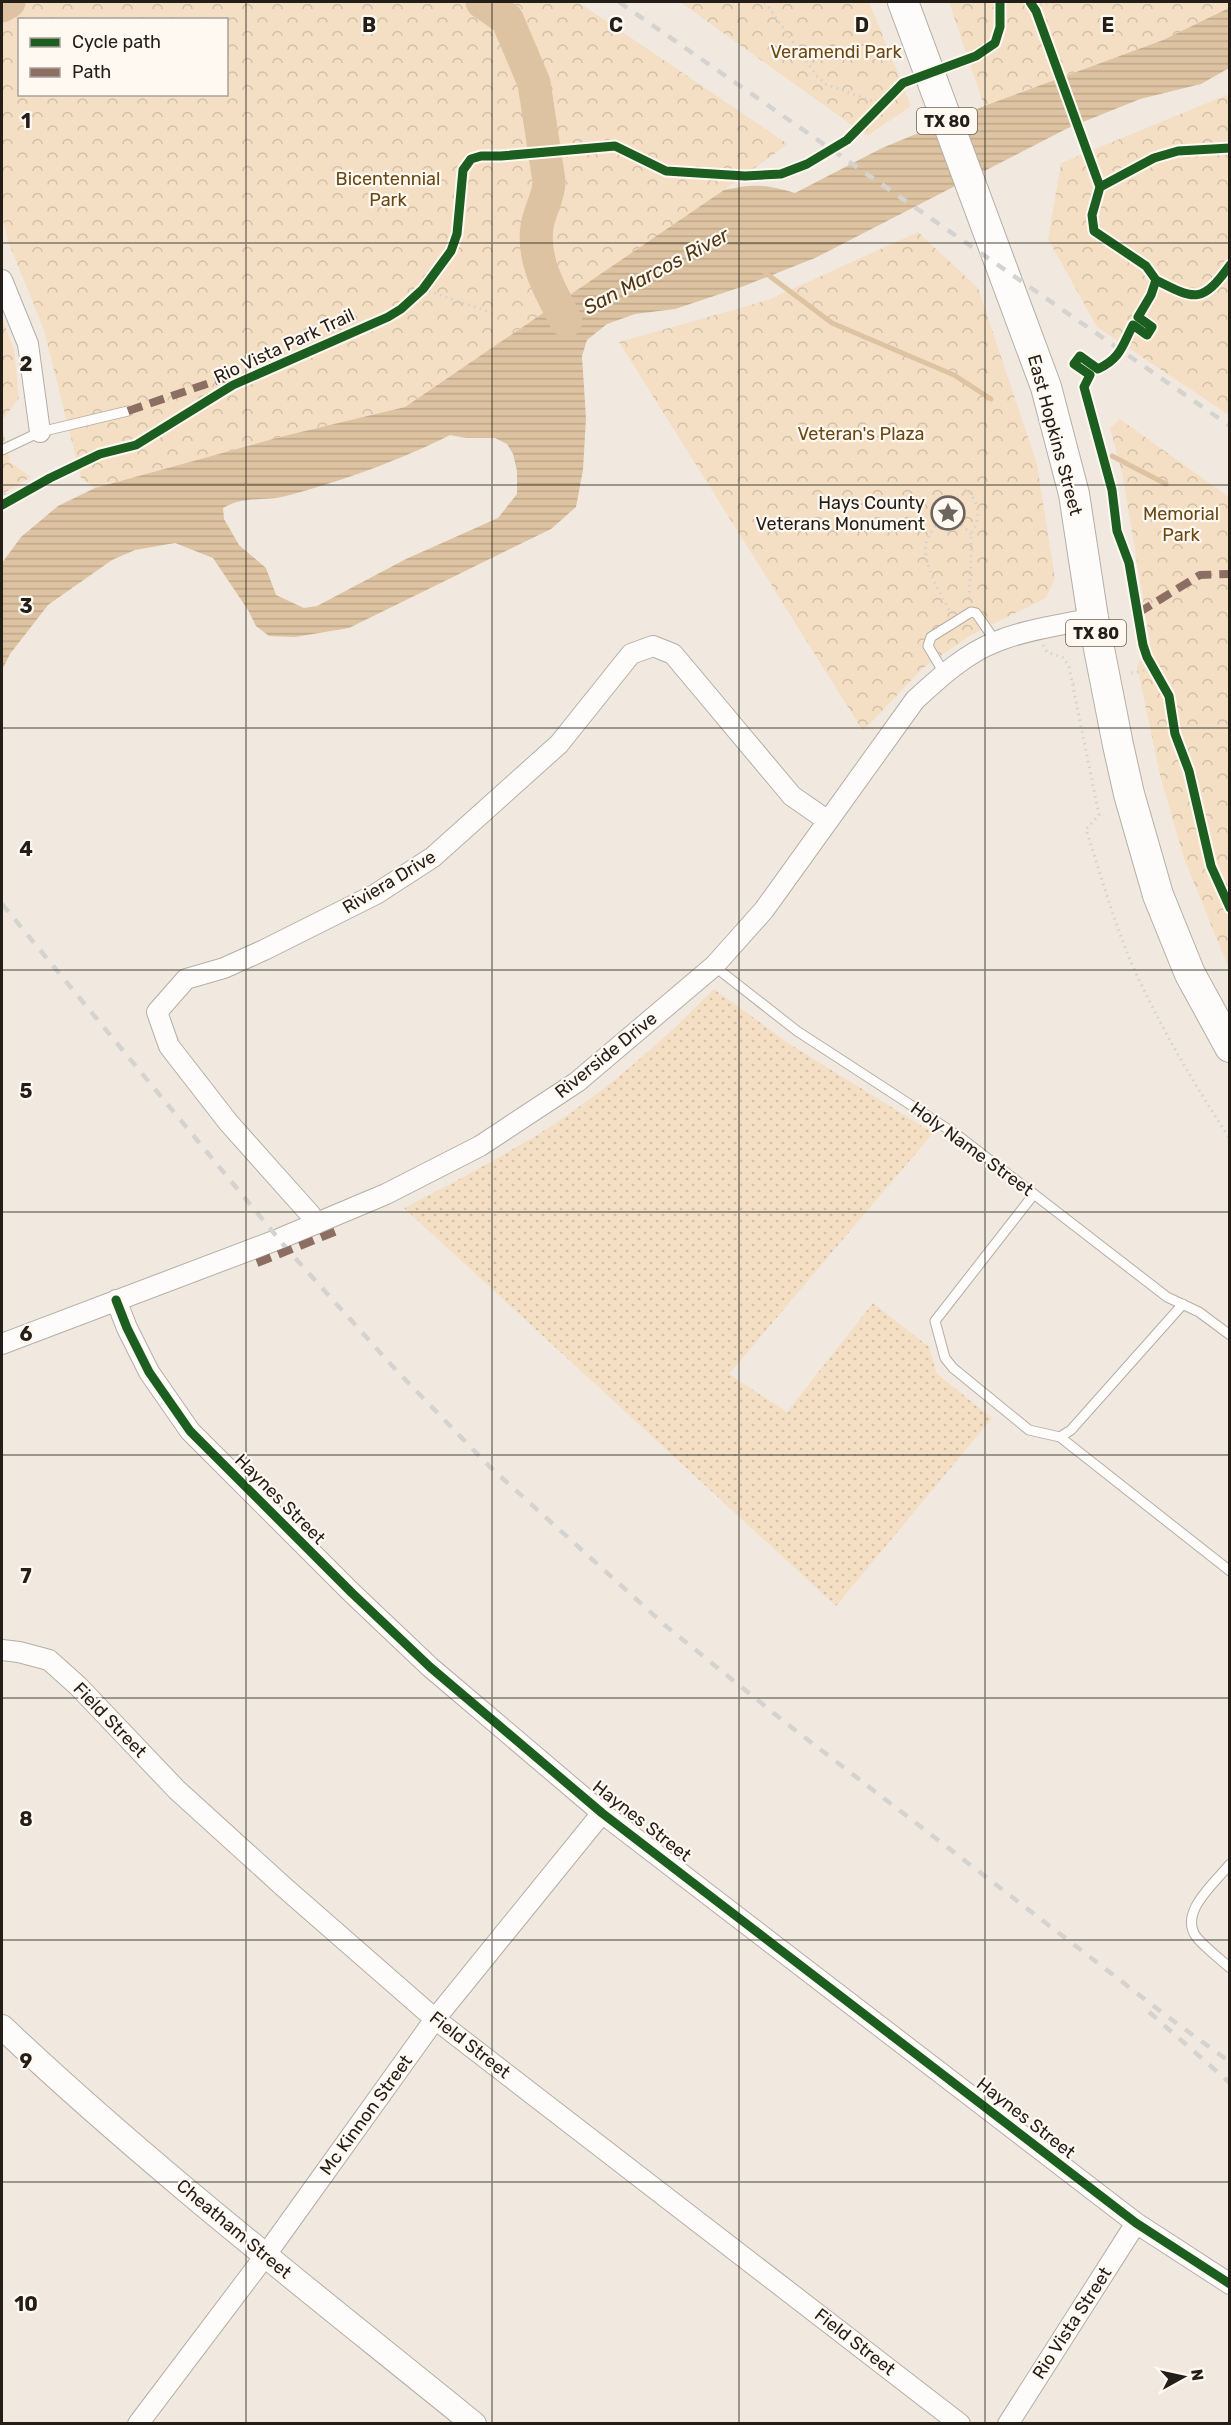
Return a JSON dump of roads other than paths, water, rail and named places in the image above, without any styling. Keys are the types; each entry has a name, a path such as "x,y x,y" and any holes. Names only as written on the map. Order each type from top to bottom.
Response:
{"main road":[{"name":"East Hopkins Street","path":"903,2 1046,387 1074,494 1093,618 1129,794 1158,895 1190,974 1229,1044"}],"street":[{"path":"2,280 28,344 40,432"},
{"name":"Riverside Drive","path":"2,1344 316,1224 386,1194 489,1139 577,1082 714,966 764,910 915,700 944,673 996,642 1036,630 1093,618"},
{"name":"Riviera Drive","path":"316,1224 310,1214 228,1122 169,1046 157,1012 186,979 224,968 264,950 376,894 433,857 560,744 631,654 653,646 673,654 792,796 828,821"},
{"name":"Haynes Street","path":"116,1300 126,1328 149,1372 190,1431 430,1667 602,1813 1136,2223 1230,2284"},
{"name":"Field Street","path":"2,1650 49,1660 78,1686 177,1790 435,2019 960,2424"},
{"name":"Mc Kinnon Street","path":"138,2424 265,2256 435,2019 602,1813"},
{"name":"Cheatham Street","path":"2,2027 75,2096 265,2256 474,2424"},
{"name":"Rio Vista Street","path":"1008,2424 1136,2223"}],"lane":[{"path":"2,450 40,432 128,411"},
{"path":"944,673 928,646 931,637 971,612 976,613 996,642"},
{"name":"Holy Name Street","path":"714,966 797,1031 960,1137 1167,1297 1199,1312 1230,1335"},
{"path":"1034,1194 934,1321 945,1358 953,1368 1029,1430 1060,1437 1230,1571"},
{"path":"1060,1437 1071,1430 1183,1304"},
{"path":"1230,1864 1194,1908 1190,1918 1192,1930 1197,1938 1230,1968"}],"water":[{"name":"San Marcos River","path":"1229,8 1229,68 1201,84 1140,99 1068,128 815,258 744,286 675,309 635,314 607,324 587,340 582,356 586,418 583,470 576,507 551,529 349,628 295,637 269,636 256,626 213,558 175,543 135,550 112,560 48,605 10,654 2,670 2,563 21,537 58,506 95,488 284,436 405,407 724,190 760,186 795,193 882,148 984,106 1163,40","holes":["450,435 466,438 495,438 507,444 513,454 517,471 517,494 498,518 406,559 317,606 304,608 276,595 266,568 239,545 224,519 223,508 239,501 286,496 370,470"]}],"waterway":[{"path":"2,6 9,2"},
{"path":"482,2 507,19 534,83 549,181 537,227 537,252 544,276 566,321"},
{"path":"763,271 832,323 954,375 991,399"},
{"path":"1112,456 1166,484"}],"railway":[{"path":"619,2 1230,426"},
{"path":"2,904 287,1249 395,1369 490,1467 667,1627 786,1723 1164,2014 1230,2062"},
{"path":"1149,2012 1230,2083"}],"place":[{"name":"Hays County Veterans Monument","path":"948,513"}],"park label":[{"name":"Veramendi Park","path":"836,52"},
{"name":"Bicentennial Park","path":"388,189"},
{"name":"Veteran's Plaza","path":"861,434"},
{"name":"Memorial Park","path":"1181,524"}]}
